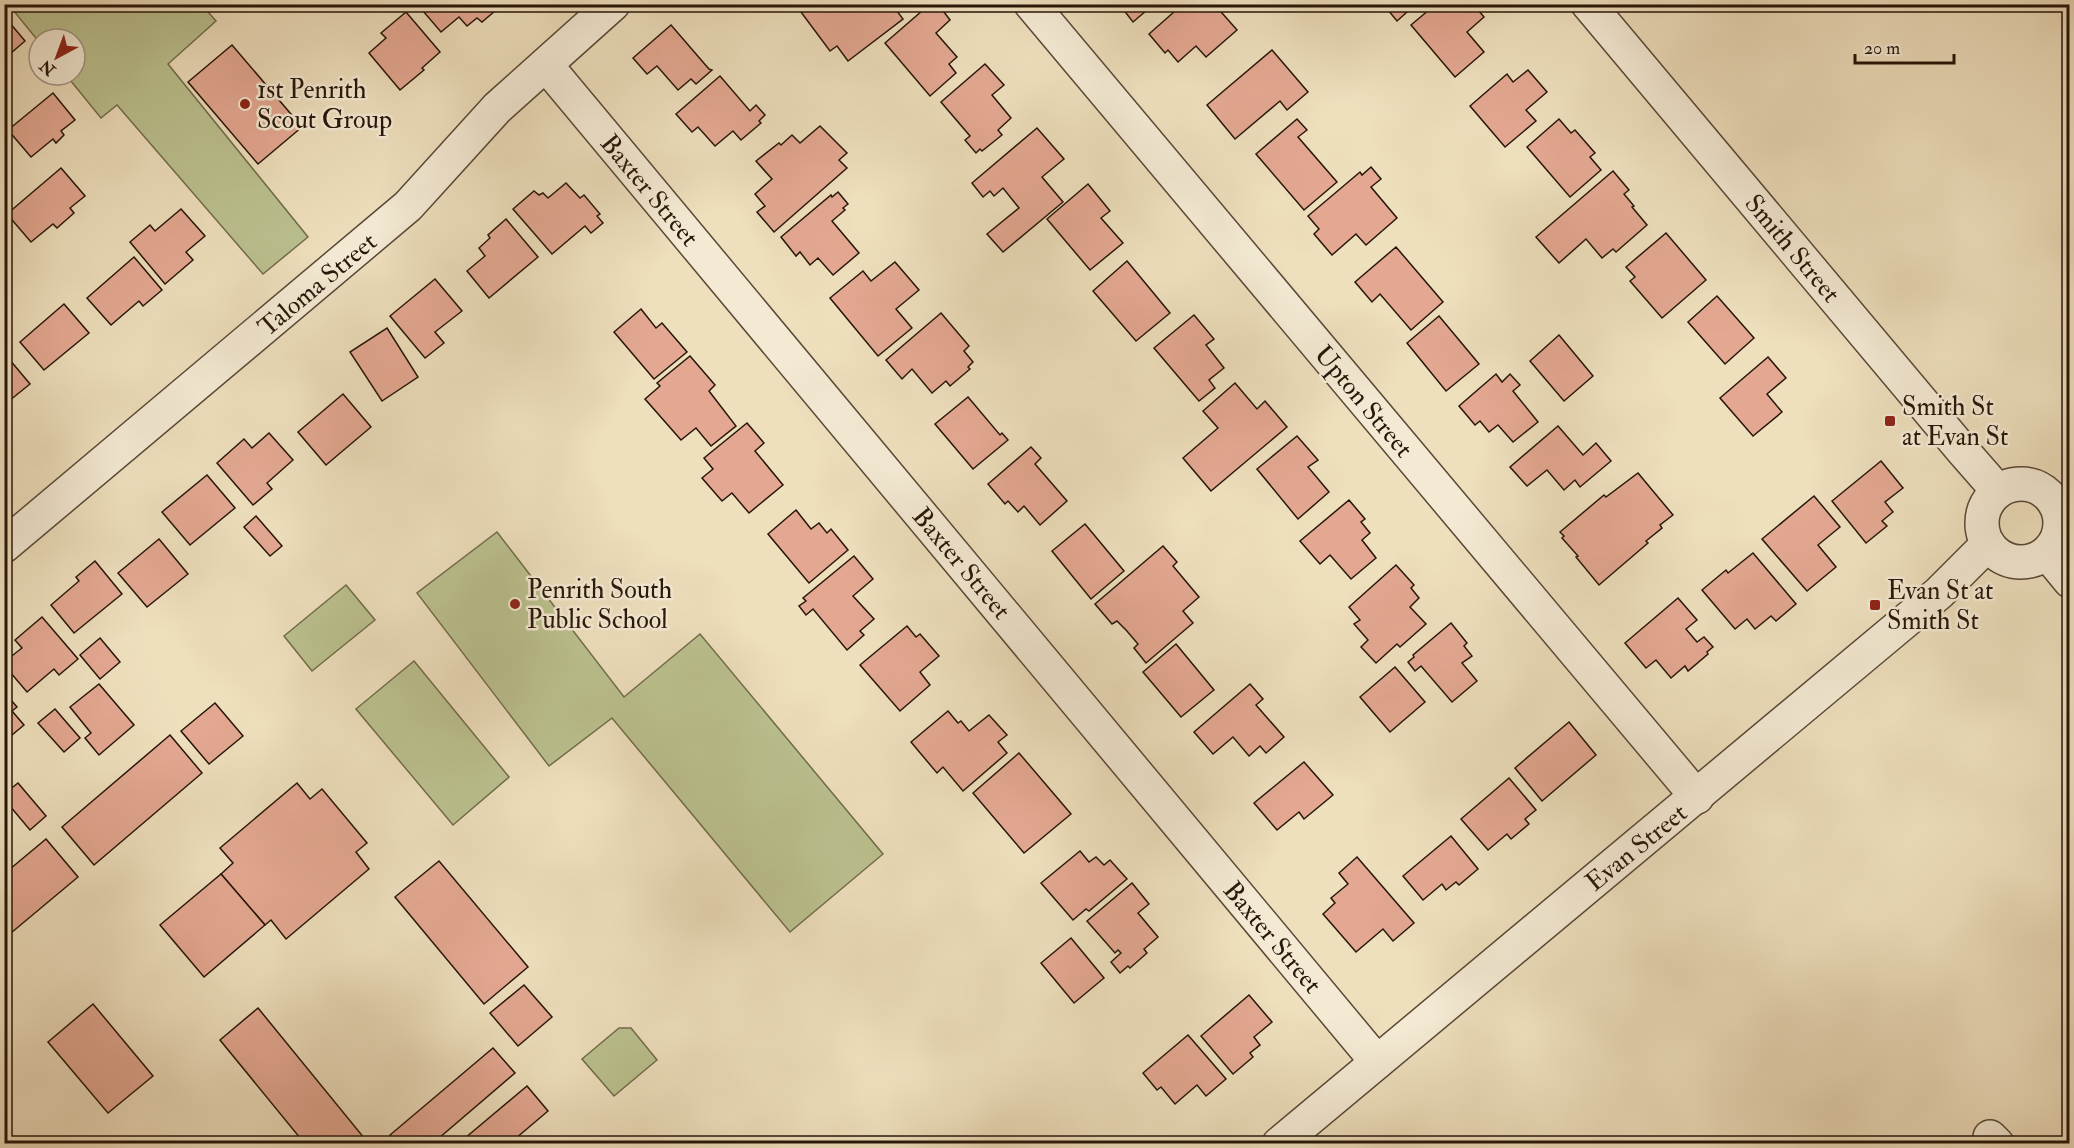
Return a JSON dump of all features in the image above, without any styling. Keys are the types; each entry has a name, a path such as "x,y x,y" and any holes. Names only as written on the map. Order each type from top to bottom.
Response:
{"street":[{"name":"Taloma Street","path":"4,546 408,206 497,108 613,4"},
{"name":"Upton Street","path":"1031,4 1697,797"},
{"name":"Smith Street","path":"1588,4 1998,491"},
{"name":"Baxter Street","path":"546,65 1377,1062"},
{"path":"2016,485 2034,486 2045,492 2062,494 2059,534 2055,545 2036,561 2022,563 2009,561 1997,554 1988,544 1982,522 1984,510 1998,491 2016,485"},
{"name":"Evan Street","path":"1280,1143 1939,593 1988,544"},
{"path":"2047,553 2070,581"}],"green space":[{"path":"9,5 202,5 216,21 168,64 308,237 263,274 117,105 101,118 76,87 87,87 87,27 27,27"},
{"path":"497,532 624,697 700,634 883,854 790,932 612,718 549,766 417,593"},
{"path":"346,585 375,620 312,671 284,636"},
{"path":"414,661 509,777 453,825 356,709"},
{"path":"619,1028 631,1028 657,1060 614,1096 582,1059"}],"building":[{"path":"417,4 502,5 482,22 477,18 467,26 459,17 441,32"},
{"path":"802,4 896,4 894,7 903,19 848,61 837,46 830,51 798,8"},
{"path":"930,4 938,4 950,20 936,33 957,57 949,64 956,73 930,96 885,43"},
{"path":"1119,4 1154,4 1133,22"},
{"path":"1183,4 1214,4 1237,30 1206,57 1196,46 1178,62 1168,50 1165,53 1149,34"},
{"path":"1383,4 1416,4 1397,21"},
{"path":"1436,4 1473,4 1484,17 1467,32 1484,52 1455,77 1411,25"},
{"path":"406,12 440,52 422,68 424,70 400,90 369,53 386,38 381,33"},
{"path":"4,16 25,41 4,59"},
{"path":"671,25 712,70 696,84 691,79 678,90 657,66 647,74 633,58"},
{"name":"1st Penrith Scout Group","path":"232,45 302,127 258,164 188,82"},
{"path":"1272,50 1308,92 1287,110 1280,101 1235,139 1207,105"},
{"path":"985,64 1004,85 992,95 1011,118 998,130 1002,135 976,153 965,140 970,136 941,102"},
{"path":"1528,70 1547,92 1526,110 1536,121 1505,147 1470,106 1507,74 1513,82"},
{"path":"720,76 750,111 756,105 765,115 759,121 761,123 741,140 733,131 715,146 698,127 692,132 676,114"},
{"path":"53,93 75,120 61,131 64,135 56,143 53,139 31,157 8,130"},
{"path":"1297,119 1307,130 1298,137 1337,182 1304,210 1256,154"},
{"path":"1559,119 1571,133 1575,130 1595,153 1590,157 1601,170 1570,197 1527,147"},
{"path":"820,126 847,153 839,160 847,168 774,232 757,212 765,206 755,194 772,179 756,161 792,135 800,143"},
{"path":"1037,128 1064,159 1042,177 1063,202 1003,252 987,234 1019,208 1003,188 994,196 990,191 983,197 972,183"},
{"path":"1371,167 1381,179 1371,187 1397,218 1366,245 1356,234 1332,255 1314,234 1319,229 1308,216 1360,172 1362,175"},
{"path":"61,168 85,196 70,208 74,213 57,228 53,224 31,242 7,214"},
{"path":"1613,171 1629,190 1624,194 1647,225 1616,252 1613,249 1602,258 1586,239 1559,263 1536,237"},
{"path":"566,183 580,198 584,195 600,214 597,216 603,223 591,233 585,226 552,254 513,209 534,191 539,195 543,193 548,198"},
{"path":"1088,184 1110,211 1101,218 1123,243 1090,270 1047,219"},
{"path":"838,192 848,204 843,208 845,210 832,221 859,253 833,275 818,258 810,265 800,252 796,256 781,237 831,195 832,197"},
{"path":"181,209 205,236 186,252 193,260 165,284 130,242 150,225 155,231"},
{"path":"506,219 538,257 489,298 467,271 485,256 479,248 490,238 488,235"},
{"path":"1666,233 1706,280 1662,318 1630,281 1635,277 1626,267"},
{"path":"1396,247 1443,302 1411,330 1380,294 1372,302 1355,282"},
{"path":"134,257 162,290 143,306 139,301 111,325 87,298"},
{"path":"1127,261 1170,313 1136,341 1093,291"},
{"path":"895,262 919,290 896,309 912,328 878,356 830,298 863,271 871,281"},
{"path":"435,279 462,311 435,332 444,343 425,358 390,316"},
{"path":"1717,296 1754,338 1725,364 1688,322"},
{"path":"64,304 89,333 44,370 20,342"},
{"path":"641,309 656,328 662,323 687,352 654,379 614,332"},
{"path":"941,313 969,346 964,351 973,362 968,367 970,369 950,386 946,381 932,393 912,369 902,379 886,360"},
{"path":"1194,315 1214,339 1206,345 1224,368 1209,380 1215,388 1199,401 1154,348"},
{"path":"1439,316 1479,364 1446,391 1407,343"},
{"path":"387,328 418,377 382,401 350,352"},
{"path":"1559,335 1593,376 1564,401 1530,361"},
{"path":"4,353 30,384 4,405"},
{"path":"690,356 715,385 709,391 736,426 711,446 696,428 681,440 645,399 660,386 657,383"},
{"path":"1768,357 1786,378 1767,394 1782,412 1753,436 1720,398"},
{"path":"1496,374 1502,382 1510,374 1520,385 1513,391 1538,422 1513,442 1498,425 1489,432 1480,421 1475,425 1459,406"},
{"path":"1235,383 1257,409 1265,401 1287,427 1211,491 1183,458 1218,428 1203,411"},
{"path":"343,394 371,427 326,465 298,432"},
{"path":"968,397 1000,435 1002,433 1008,440 973,469 935,424"},
{"path":"747,423 764,443 755,451 783,485 749,513 732,493 722,501 702,478 713,469 704,458"},
{"path":"1558,426 1583,455 1596,443 1611,461 1580,487 1575,480 1564,490 1547,470 1527,486 1510,467"},
{"path":"269,433 293,460 267,483 272,489 253,505 217,463 244,439 252,448"},
{"path":"1297,436 1318,460 1308,467 1329,492 1298,519 1257,469"},
{"path":"1031,447 1041,458 1035,464 1067,501 1040,525 1024,506 1018,512 1008,501 1005,504 988,484"},
{"path":"1881,461 1903,488 1885,502 1893,512 1882,521 1887,526 1866,543 1832,501"},
{"path":"1638,473 1673,515 1660,525 1662,528 1646,541 1648,543 1599,585 1562,538 1564,536 1560,532 1604,495 1606,497"},
{"path":"207,475 235,508 190,545 162,512"},
{"path":"1814,496 1840,527 1818,545 1836,567 1807,591 1762,539"},
{"path":"1349,500 1365,519 1361,522 1370,533 1362,540 1376,558 1351,579 1330,555 1320,564 1300,541"},
{"path":"796,510 811,529 819,523 827,533 831,529 848,550 809,583 768,534"},
{"path":"256,516 282,546 270,556 244,527"},
{"path":"1085,524 1124,571 1091,599 1052,551"},
{"path":"159,539 188,574 147,607 118,573"},
{"path":"1163,546 1177,562 1173,566 1199,597 1183,611 1193,623 1146,663 1134,648 1138,644 1126,630 1117,621 1112,624 1095,604"},
{"path":"1753,553 1796,604 1776,621 1771,616 1755,629 1747,619 1735,629 1702,590 1726,570 1728,573"},
{"path":"854,556 873,579 853,596 874,619 860,631 864,635 847,650 813,609 806,615 799,606 806,601 803,598"},
{"path":"95,561 122,594 74,633 51,605 79,581 76,577"},
{"path":"1396,565 1414,585 1411,588 1419,598 1410,607 1426,624 1400,647 1397,644 1376,663 1361,647 1368,640 1354,624 1360,620 1349,607"},
{"path":"1678,598 1697,620 1686,629 1697,642 1704,637 1713,647 1688,671 1685,666 1671,678 1656,660 1646,668 1625,643"},
{"path":"42,617 78,659 59,675 54,669 27,692 4,665 4,662 22,648 15,640"},
{"path":"1451,623 1467,643 1464,646 1472,656 1462,663 1477,681 1452,702 1421,666 1415,671 1408,662 1414,657 1413,655"},
{"path":"907,626 916,637 920,634 939,656 920,672 930,685 900,711 860,665"},
{"path":"100,638 120,662 100,679 80,655"},
{"path":"1176,644 1214,690 1181,717 1143,672"},
{"path":"1395,667 1425,702 1390,732 1360,697"},
{"path":"99,684 134,725 99,755 85,738 91,733 70,707"},
{"path":"1250,684 1263,699 1256,705 1284,737 1266,753 1260,746 1249,756 1233,737 1213,754 1194,732"},
{"path":"4,692 17,707 12,711 24,725 6,740"},
{"path":"215,703 243,736 209,764 181,731"},
{"path":"55,709 80,738 64,752 38,723"},
{"path":"948,711 969,731 989,715 1007,735 998,742 1007,753 963,791 943,767 937,773 911,742"},
{"path":"1569,722 1596,755 1542,801 1515,768"},
{"path":"170,735 202,773 94,865 62,827"},
{"path":"1019,753 1071,814 1024,853 973,793"},
{"path":"1304,762 1333,795 1304,819 1299,812 1277,830 1254,803"},
{"path":"1509,778 1536,810 1525,819 1529,824 1511,839 1507,834 1488,850 1461,819"},
{"path":"18,783 46,816 30,830 4,799 4,794"},
{"path":"297,783 310,799 322,789 367,843 356,852 369,869 286,939 271,920 265,925 221,874 233,863 220,848"},
{"path":"1451,836 1478,869 1459,885 1456,882 1446,890 1442,884 1423,900 1403,876"},
{"path":"46,839 78,877 5,938 4,874"},
{"path":"1080,851 1089,862 1096,857 1104,865 1110,860 1127,879 1089,911 1086,909 1073,920 1041,883"},
{"path":"1357,857 1414,923 1393,941 1383,929 1356,952 1323,914 1335,903 1331,898 1348,884 1339,873"},
{"path":"439,861 528,967 484,1004 395,897"},
{"path":"221,874 265,925 204,977 160,925"},
{"path":"1132,883 1149,904 1138,913 1158,937 1144,949 1147,953 1130,968 1128,966 1120,973 1111,962 1121,953 1118,950 1115,953 1087,921"},
{"path":"1071,938 1104,978 1074,1003 1041,963"},
{"path":"524,985 552,1017 518,1046 490,1013"},
{"path":"1249,995 1272,1022 1254,1037 1260,1045 1250,1053 1253,1057 1233,1074 1201,1036"},
{"path":"93,1004 153,1076 108,1113 48,1042"},
{"path":"258,1008 369,1144 305,1144 220,1040"},
{"path":"1188,1035 1226,1079 1206,1096 1197,1085 1175,1104 1161,1087 1157,1090 1143,1073"},
{"path":"493,1048 515,1073 432,1144 398,1144 390,1135"},
{"path":"527,1086 548,1111 509,1144 458,1144"}],"place":[{"name":"1st Penrith Scout Group","path":"245,104"},
{"name":"Smith St at Evan St","path":"1890,421"},
{"name":"Penrith South Public School","path":"515,604"},
{"name":"Evan St at Smith St","path":"1875,605"}]}
